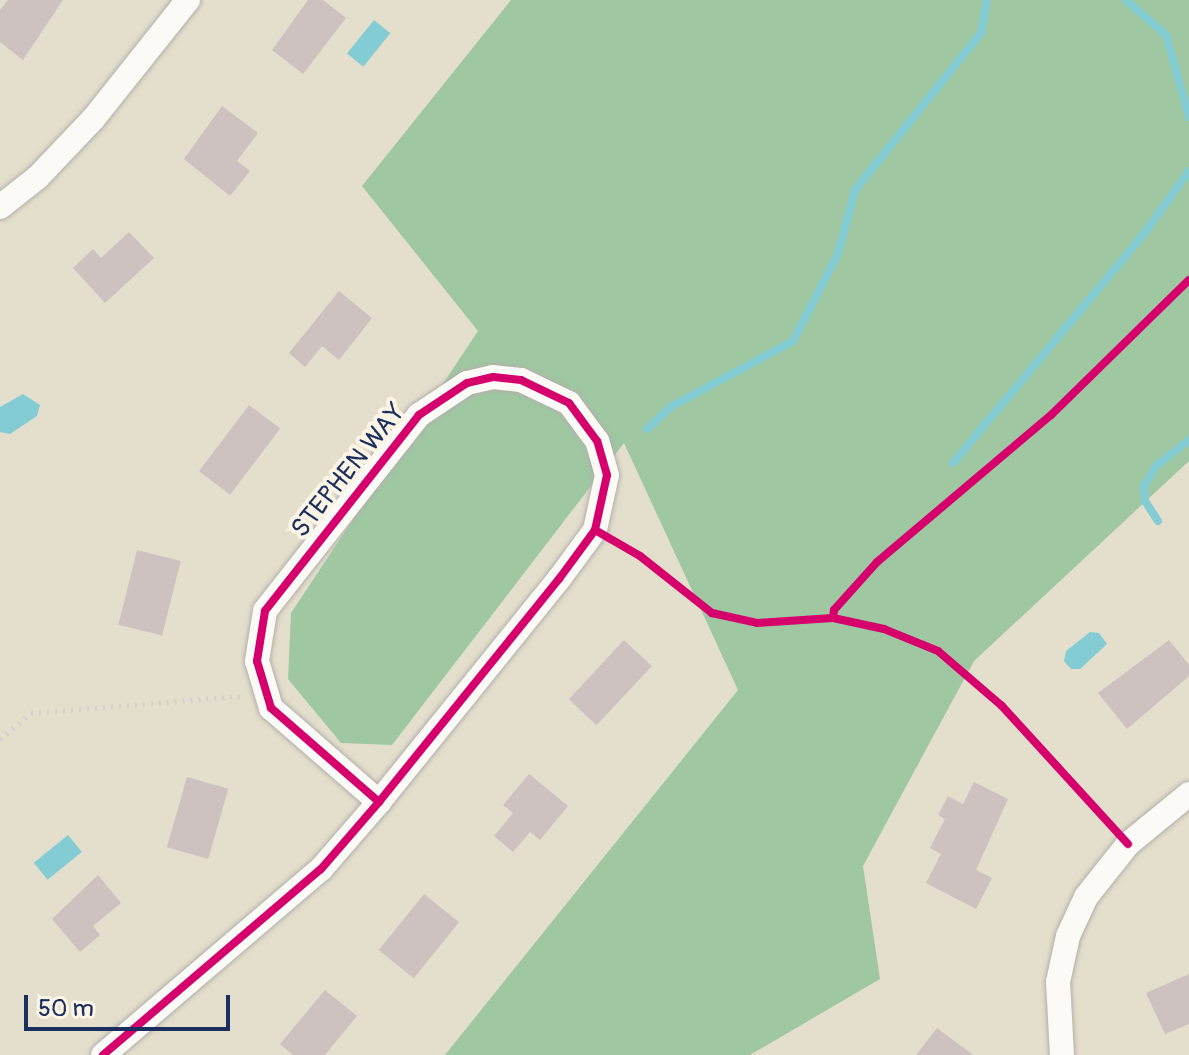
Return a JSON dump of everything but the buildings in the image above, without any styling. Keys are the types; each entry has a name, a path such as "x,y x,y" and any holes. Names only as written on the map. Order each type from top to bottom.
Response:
{"street":[{"path":"0,207 38,177 94,118 188,0"},
{"name":"STEPHEN WAY","path":"103,1055 321,869 379,802 595,530 607,475 597,441 569,403 521,380 493,377 443,395 419,415 265,611 257,661 266,695 294,732 379,802"},
{"path":"1062,1055 1058,982 1068,936 1086,897 1128,844 1189,794"}],"path":[{"path":"0,739 31,713 266,695"}],"green space":[{"path":"511,0 1189,0 1189,461 974,661 863,866 880,979 750,1055 445,1055 738,690 624,443 392,745 341,743 288,679 291,613 478,331 362,186"}],"water":[{"path":"374,20 390,33 363,67 347,53"},
{"path":"23,394 40,405 37,416 10,434 0,432 0,407"},
{"path":"1090,632 1099,633 1107,644 1080,669 1071,669 1064,661 1066,651"},
{"path":"68,835 82,852 48,880 34,863"}],"waterway":[{"path":"647,429 672,406 793,341 838,254 855,190 981,33 987,0"},
{"path":"1126,0 1166,35 1189,117"},
{"path":"953,463 1144,234 1189,171"},
{"path":"1158,521 1145,501 1144,486 1156,466 1189,440"}],"cycle path":[{"path":"1128,844 1002,706 938,651 884,629 833,618 834,610 877,562 1051,415 1189,280"},
{"path":"103,1055 321,869 379,802 595,530 607,475 597,441 569,403 521,380 493,377 467,383 419,415 265,611 257,661 271,708 379,802"},
{"path":"595,530 640,556 712,613 757,623 833,618"}]}
